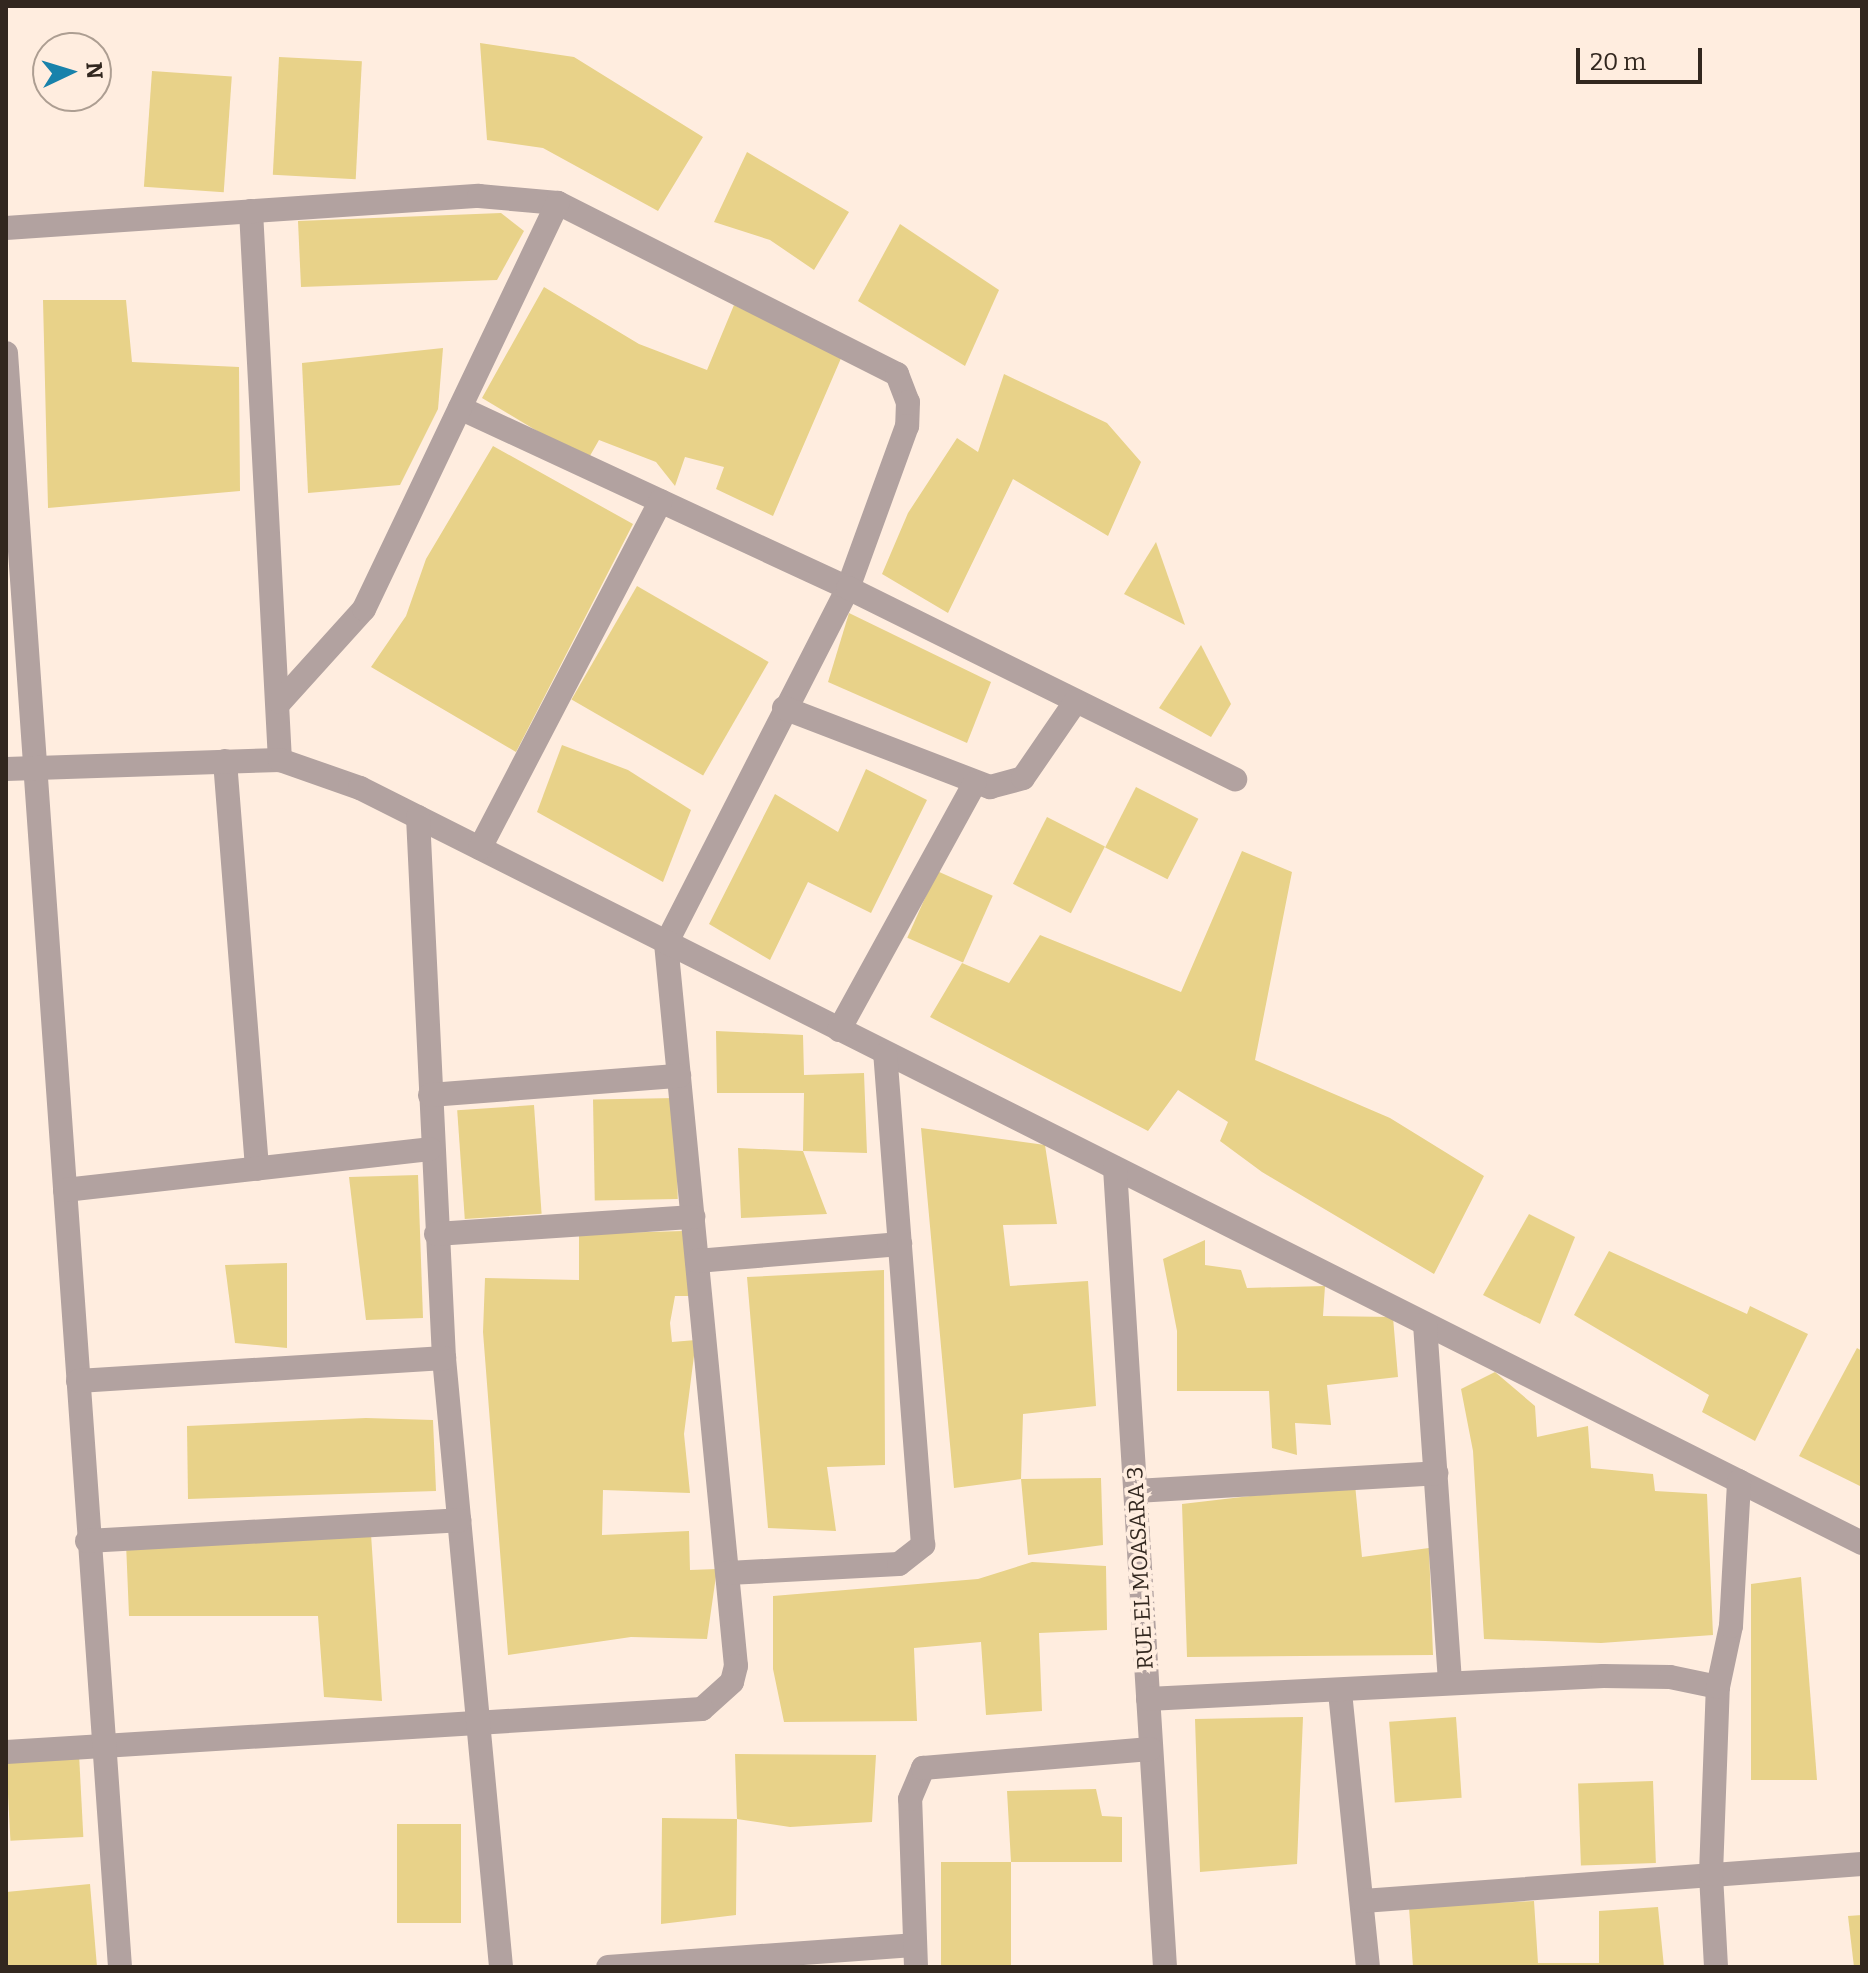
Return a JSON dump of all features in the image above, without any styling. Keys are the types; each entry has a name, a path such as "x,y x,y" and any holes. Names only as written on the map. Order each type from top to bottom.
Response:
{"street":[{"path":"6,228 479,196 558,203 897,374 908,402 907,426 848,588 666,943 728,1573 736,1666 732,1682 702,1709 479,1728 6,1752"},
{"path":"280,702 364,609 558,203"},
{"path":"251,211 280,702 280,760"},
{"path":"6,353 87,1541 120,1967"},
{"path":"460,408 848,588 1235,779"},
{"path":"480,848 661,501"},
{"path":"784,708 974,784 1005,786 1023,778 1076,701"},
{"path":"6,769 280,760 418,817 1862,1543"},
{"path":"225,761 257,1169"},
{"path":"839,1030 974,784"},
{"path":"418,817 430,1149 444,1358 501,1967"},
{"path":"728,1573 899,1564 923,1545 885,1054"},
{"path":"430,1095 679,1076"},
{"path":"65,1190 430,1149"},
{"name":"RUE EL MOASARA 3","path":"1115,1168 1165,1967"},
{"path":"436,1234 693,1217"},
{"path":"697,1261 900,1244"},
{"path":"1425,1324 1450,1682"},
{"path":"78,1381 444,1358"},
{"path":"1136,1491 1436,1473"},
{"path":"1716,1967 1711,1874 1718,1687 1731,1626 1739,1481"},
{"path":"87,1541 459,1520"},
{"path":"1148,1699 1340,1692 1450,1682 1670,1677 1718,1687"},
{"path":"1340,1692 1368,1967"},
{"path":"608,1967 915,1956 910,1799 923,1768 1150,1749"},
{"path":"1363,1901 1862,1864"}],"building":[{"path":"480,43 574,57 703,137 658,211 543,148 487,140"},
{"path":"279,57 362,61 356,179 273,175"},
{"path":"152,71 232,77 224,192 144,187"},
{"path":"747,152 849,212 814,270 770,240 714,222"},
{"path":"501,213 524,231 497,280 301,287 298,221"},
{"path":"900,224 999,290 965,366 858,301"},
{"path":"544,287 639,344 707,370 734,305 842,356 773,516 716,489 724,467 685,457 675,486 656,462 599,440 587,461 482,398"},
{"path":"43,300 126,300 132,362 239,367 240,491 48,508"},
{"path":"443,348 438,409 400,485 308,493 302,363"},
{"path":"1004,374 1107,423 1141,462 1108,536 1013,479 948,613 882,574 908,513 957,438 978,452"},
{"path":"493,446 633,524 516,752 371,667 406,616 426,559"},
{"path":"1156,542 1185,625 1124,594"},
{"path":"637,586 769,662 703,775 572,699"},
{"path":"849,613 991,682 967,743 828,682"},
{"path":"1201,645 1231,704 1211,737 1159,708"},
{"path":"562,745 628,770 691,810 663,882 537,812"},
{"path":"866,769 927,800 871,913 808,882 770,960 709,924 775,794 838,832"},
{"path":"1136,787 1198,819 1167,879 1105,848"},
{"path":"1047,817 1105,847 1071,913 1013,884"},
{"path":"1242,851 1292,872 1255,1060 1390,1118 1484,1176 1434,1274 1262,1172 1220,1141 1228,1122 1178,1090 1148,1131 930,1017 962,963 1009,983 1040,935 1181,992"},
{"path":"937,871 993,896 963,962 907,938"},
{"path":"716,1031 803,1035 804,1075 864,1073 867,1153 803,1151 804,1093 717,1093"},
{"path":"676,1098 678,1199 595,1200 593,1099"},
{"path":"534,1105 542,1214 465,1219 457,1110"},
{"path":"921,1128 1045,1145 1057,1224 1003,1225 1010,1286 1088,1281 1096,1406 1023,1414 1021,1479 954,1488"},
{"path":"738,1148 803,1151 827,1214 741,1218"},
{"path":"418,1175 423,1318 366,1320 349,1177"},
{"path":"1529,1214 1575,1237 1540,1324 1483,1295"},
{"path":"684,1231 694,1296 675,1296 670,1323 672,1342 696,1340 684,1434 690,1493 603,1490 602,1535 689,1531 690,1570 717,1569 707,1639 631,1637 508,1655 483,1332 485,1278 579,1280 579,1234"},
{"path":"1205,1240 1205,1265 1241,1270 1247,1288 1325,1286 1323,1316 1393,1317 1398,1377 1327,1385 1331,1425 1295,1423 1297,1455 1272,1448 1269,1391 1177,1391 1177,1331 1163,1259"},
{"path":"1609,1251 1747,1314 1750,1306 1808,1334 1755,1441 1702,1412 1709,1395 1574,1315"},
{"path":"287,1263 287,1348 235,1343 225,1265"},
{"path":"884,1270 885,1465 827,1467 836,1531 768,1528 747,1277"},
{"path":"1857,1348 1862,1351 1862,1487 1799,1456"},
{"path":"1495,1372 1535,1406 1537,1437 1588,1426 1591,1468 1653,1474 1655,1491 1707,1494 1713,1635 1601,1643 1484,1639 1473,1451 1461,1389"},
{"path":"366,1418 433,1420 436,1491 188,1499 187,1426"},
{"path":"1101,1478 1103,1545 1028,1555 1021,1479"},
{"path":"1355,1484 1362,1557 1429,1548 1433,1655 1187,1657 1182,1504"},
{"path":"371,1534 382,1701 324,1697 318,1616 129,1616 126,1543"},
{"path":"1032,1562 1106,1566 1107,1630 1039,1633 1042,1711 986,1715 981,1642 914,1648 917,1721 784,1722 773,1669 773,1596 978,1579"},
{"path":"1801,1577 1817,1780 1751,1780 1751,1584"},
{"path":"1303,1717 1297,1864 1200,1872 1195,1719"},
{"path":"1456,1717 1462,1798 1395,1802 1389,1722"},
{"path":"79,1754 83,1837 10,1841 6,1758"},
{"path":"735,1754 876,1755 872,1822 790,1827 737,1819"},
{"path":"1653,1781 1656,1863 1581,1866 1578,1784"},
{"path":"1096,1789 1102,1816 1122,1817 1122,1862 1011,1862 1007,1791"},
{"path":"662,1818 737,1819 736,1915 661,1924"},
{"path":"397,1824 461,1824 461,1923 397,1923"},
{"path":"941,1862 1011,1862 1011,1967 941,1967"},
{"path":"90,1884 97,1967 6,1967 6,1892"},
{"path":"1534,1901 1538,1963 1599,1963 1599,1911 1658,1907 1664,1967 1413,1967 1409,1907"},
{"path":"1862,1915 1862,1967 1854,1967 1848,1916"}]}
